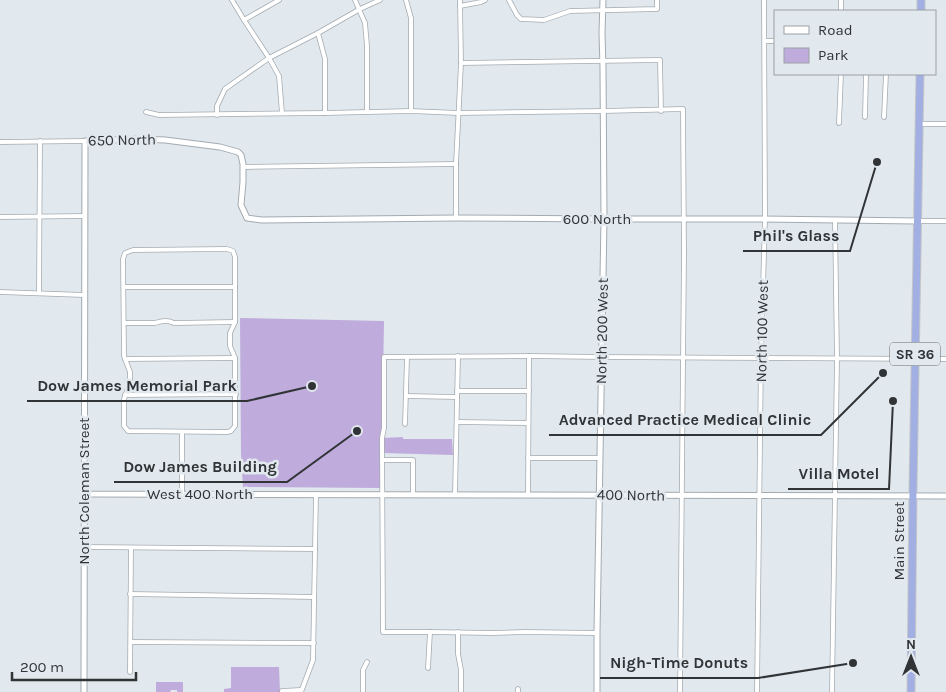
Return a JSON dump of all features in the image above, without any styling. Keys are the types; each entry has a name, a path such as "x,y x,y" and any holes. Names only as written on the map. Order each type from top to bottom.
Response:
{"highway":[{"name":"SR 36","path":"918,124 920,75"},
{"name":"Main Street","path":"911,692 918,124"}],"street":[{"path":"232,0 279,76 282,113"},
{"path":"244,20 279,0"},
{"path":"355,0 365,23 367,112"},
{"path":"217,115 217,106 225,89 269,58 380,0"},
{"path":"406,0 411,18 411,111"},
{"path":"456,218 456,164 461,63 460,0"},
{"path":"460,6 485,0"},
{"path":"509,0 521,19 544,20 570,11 657,9 657,0"},
{"name":"North 200 West","path":"597,692 604,219 603,0"},
{"name":"North 100 West","path":"757,692 761,358 765,219 764,0"},
{"path":"318,33 325,59 325,114"},
{"path":"765,41 774,41"},
{"path":"461,63 660,60 661,111"},
{"path":"838,123 841,75"},
{"path":"865,117 866,75"},
{"path":"884,117 886,75"},
{"path":"146,112 158,115 217,115 411,111 458,113 604,112 683,109 684,219 680,692"},
{"path":"918,124 946,124"},
{"name":"650 North","path":"0,142 165,140 233,150 241,154 243,167"},
{"path":"39,293 40,141"},
{"name":"North Coleman Street","path":"84,692 85,141"},
{"path":"243,167 456,164"},
{"name":"600 North","path":"243,167 241,205 247,218 262,220 456,218 946,221"},
{"path":"0,217 84,216"},
{"path":"832,692 836,496 836,220"},
{"path":"227,249 233,251 235,257 235,322 230,334 230,346 235,358 236,423 234,429 227,432 132,432 126,429 124,422 124,399 130,382 130,372 124,356 124,287 123,259 125,253 133,250 227,249"},
{"path":"124,287 235,287"},
{"path":"0,292 84,295"},
{"path":"124,323 155,323 160,321 174,323 235,322"},
{"path":"455,494 458,356"},
{"path":"528,494 529,356"},
{"path":"597,633 383,632 382,434 384,428 384,358 529,356 946,359"},
{"path":"125,359 235,358"},
{"path":"405,424 407,358"},
{"path":"457,391 529,391"},
{"path":"125,395 236,394"},
{"path":"406,396 457,396"},
{"path":"457,422 528,423"},
{"path":"182,432 182,494"},
{"path":"528,458 600,458"},
{"path":"382,460 413,460 413,494"},
{"name":"West 400 North","path":"84,493 316,494"},
{"path":"282,691 301,691 313,660 316,494"},
{"name":"400 North","path":"316,494 946,496"},
{"path":"84,547 315,549"},
{"path":"130,672 131,548"},
{"path":"130,594 314,597"},
{"path":"428,668 430,632"},
{"path":"458,632 461,692"},
{"path":"131,642 314,644"},
{"path":"363,692 363,670 367,662"}],"green space":[{"path":"240,318 384,321 382,438 452,439 453,455 382,453 381,488 243,487"},
{"path":"231,667 279,667 280,692 224,692 224,689 231,688"},
{"path":"156,682 183,682 183,692 171,690 170,692 156,692"}],"place":[{"name":"Phil's Glass","path":"877,162"},
{"name":"Advanced Practice Medical Clinic","path":"883,373"},
{"name":"Dow James Memorial Park","path":"312,386"},
{"name":"Villa Motel","path":"893,401"},
{"name":"Dow James Building","path":"357,431"},
{"name":"Nigh-Time Donuts","path":"853,663"}]}
